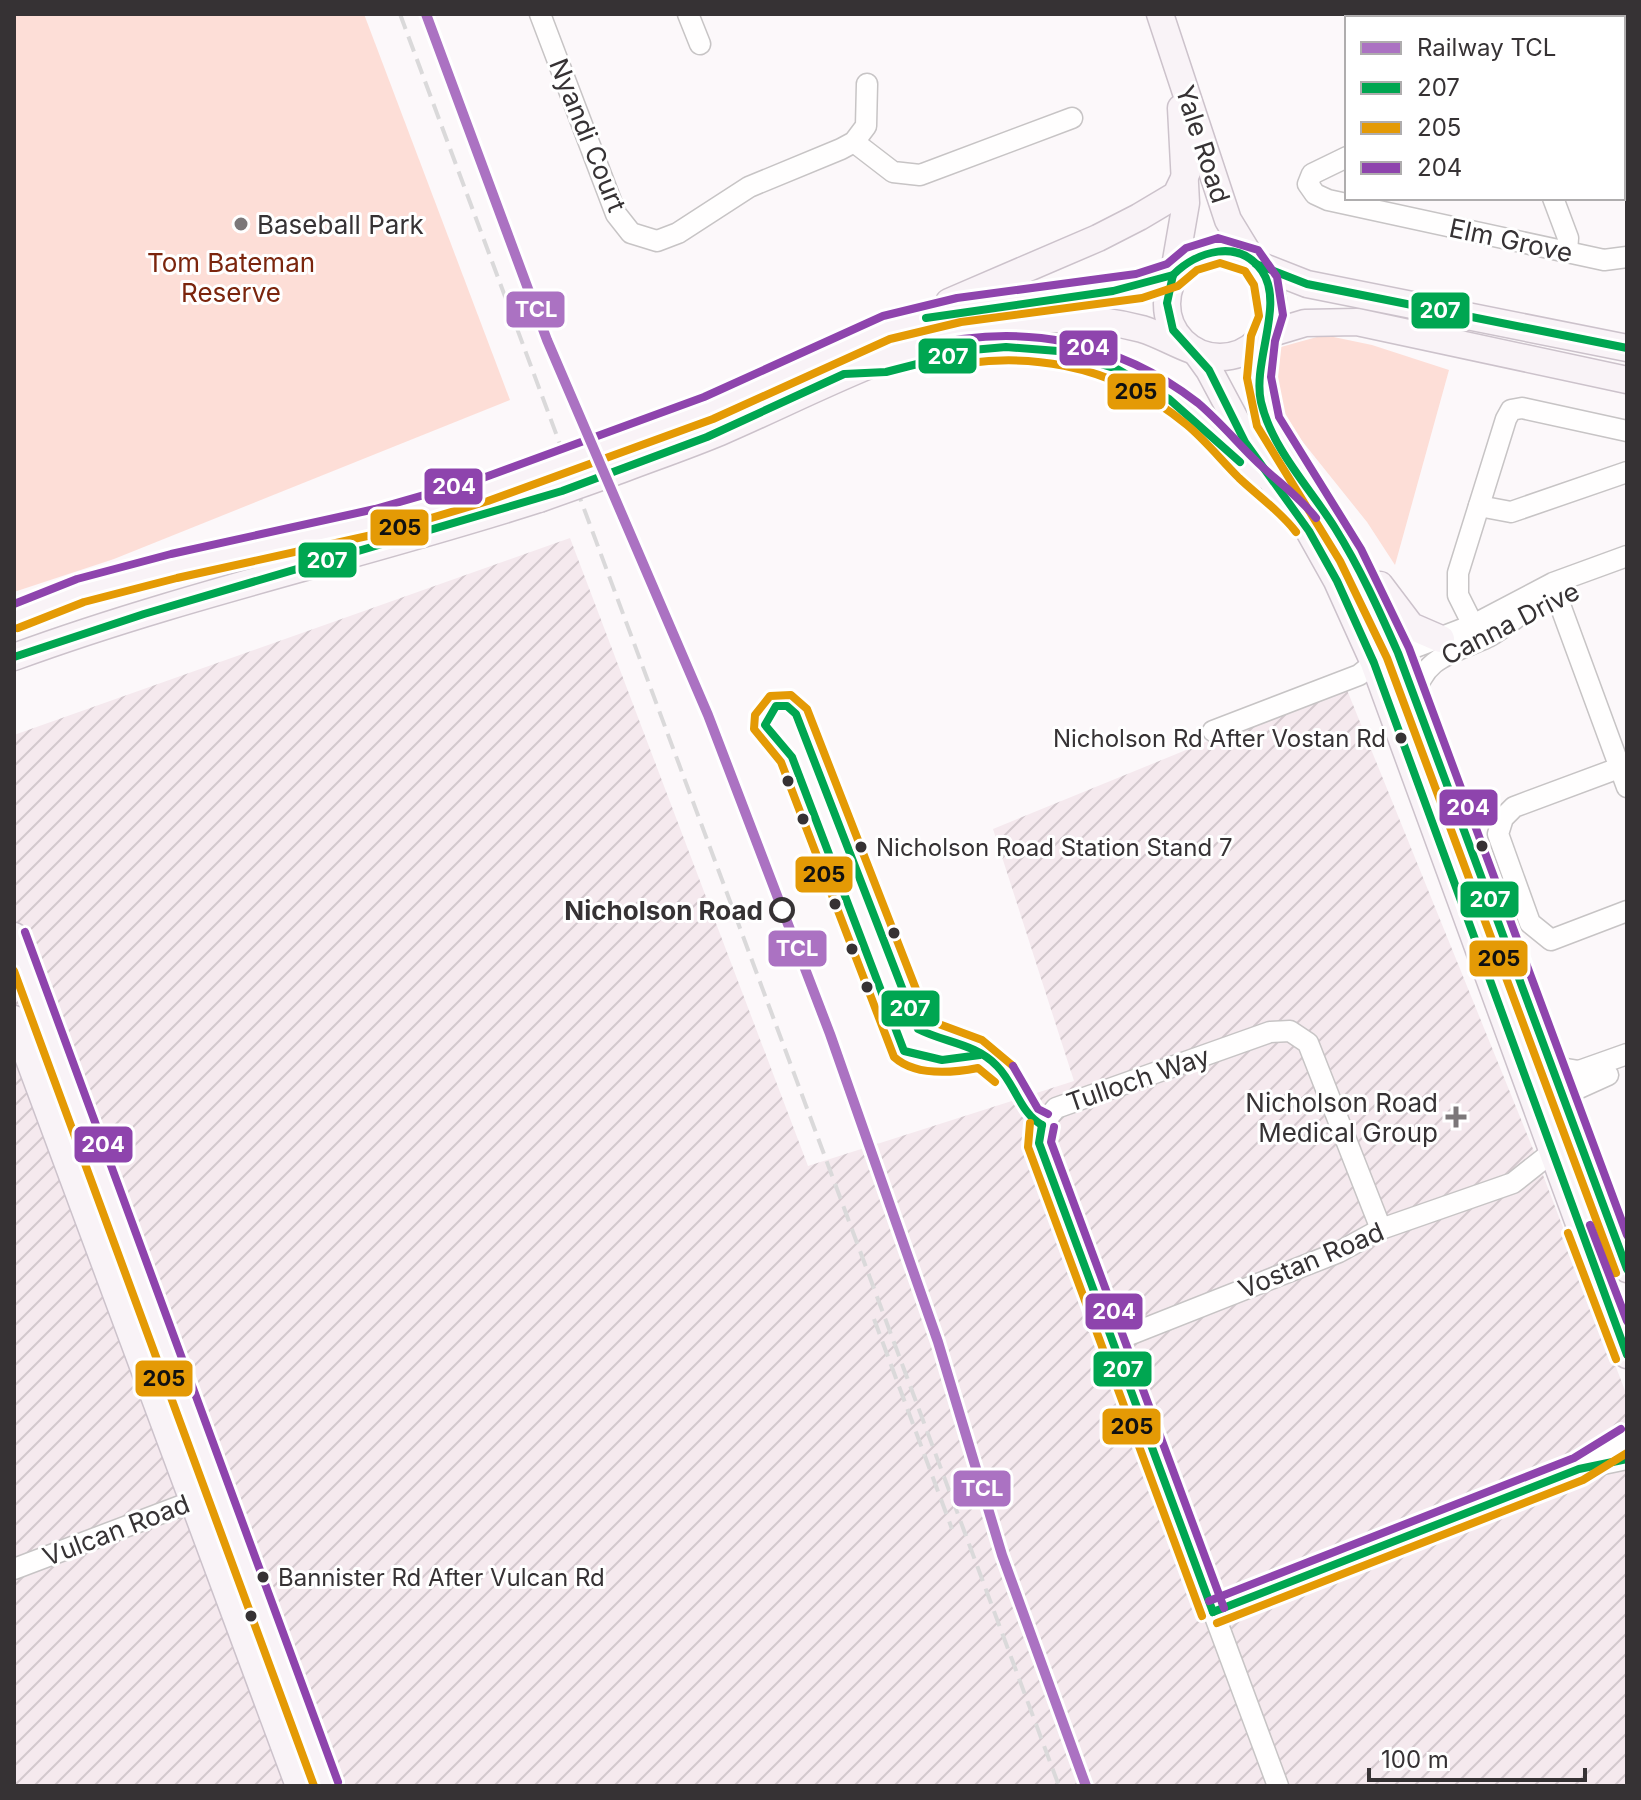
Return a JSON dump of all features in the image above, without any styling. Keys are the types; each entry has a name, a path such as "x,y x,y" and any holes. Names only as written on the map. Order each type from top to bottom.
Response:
{"main road":[{"name":"Yale Road","path":"1160,14 1228,220 1254,262"},
{"name":"Yale Road","path":"1174,274 1184,224 1187,172 1179,69"},
{"path":"608,461 709,408 886,328 1098,238 1176,195 1187,172"},
{"path":"886,328 959,310 1139,286 1174,274 1191,259 1220,250 1307,284 1627,348"},
{"path":"1254,262 1271,299 1271,317 1264,336 1259,378 1268,422 1311,512 1337,581 1374,663 1560,1179 1627,1355"},
{"path":"1174,274 1167,303 1173,330 1209,370 1245,442 1311,512 1368,587 1398,653 1627,1269"},
{"path":"16,659 175,602 431,533 535,487 608,461 717,433 926,341 1028,322 1101,323 1141,329 1194,351 1231,356 1264,336 1305,323 1357,322 1627,378"},
{"path":"1517,326 1520,337 1530,344 1598,360 1627,378"},
{"path":"856,371 886,372 939,354 980,347 1051,349 1091,358 1161,391 1311,512 1342,521 1383,591 1411,626 1441,639"},
{"path":"14,617 80,591 174,566 535,487"},
{"path":"14,936 327,1786"},
{"path":"14,1019 299,1786"}],"street":[{"name":"Nyandi Court","path":"540,14 616,214 631,233 657,241 678,233 749,187 854,142"},
{"path":"688,14 700,44"},
{"path":"867,84 866,126 854,142 893,172 920,175 1072,118"},
{"name":"Elm Grove","path":"1345,158 1312,174 1308,184 1315,194 1328,200 1604,260 1627,257"},
{"path":"1554,200 1568,238 1567,252"},
{"path":"1473,625 1458,595 1458,573 1511,410 1522,408 1627,431"},
{"path":"1479,506 1511,512 1627,472"},
{"name":"Canna Drive","path":"1213,731 1359,675 1374,663 1473,625 1553,583 1627,556"},
{"name":"Canna Drive","path":"1415,698 1421,675 1435,660 1493,635 1556,594 1627,569"},
{"path":"1556,594 1625,773 1514,807 1503,818 1498,834 1530,923 1551,940 1627,911"},
{"name":"Tulloch Way","path":"1278,1786 1039,1143 1042,1125 1056,1108 1270,1032 1290,1031 1308,1043 1381,1229"},
{"path":"1554,1067 1579,1071 1627,1054"},
{"path":"1567,1101 1585,1084 1627,1068"},
{"name":"Vostan Road","path":"1513,1183 1551,1153"},
{"name":"Vostan Road","path":"1111,1342 1339,1252 1381,1229 1513,1183 1560,1179"},
{"path":"1579,1469 1627,1439"},
{"path":"1213,1612 1579,1469 1627,1459"},
{"name":"Vulcan Road","path":"14,1569 219,1491"}],"shaded area":[{"path":"570,538 808,1166 1074,1081 993,829 1345,685 1535,1154 1627,1396 1627,1786 14,1786 14,735"}],"green space":[{"name":"Tom Bateman Reserve","path":"14,14 364,14 510,400 114,559 14,592"},
{"path":"1324,335 1372,345 1449,370 1395,565 1367,522 1278,411 1271,379 1273,363 1281,347"}],"railway":[{"path":"400,14 1059,1786"},
{"path":"874,1319 952,1529"}],"rail line":[{"name":"TCL","path":"426,14 547,340 708,715 830,1034 938,1342 1002,1555 1086,1786"}],"transit line":[{"name":"204","path":"14,604 77,579 171,554 375,509 480,479 704,397 883,316 957,298 1136,274 1167,264 1186,248 1218,238 1258,250 1277,277 1283,315 1275,341 1271,377 1279,417 1361,549 1409,648 1627,1235"},
{"name":"207","path":"1627,1269 1398,653 1353,558 1283,452 1266,419 1259,386 1269,316 1268,284 1262,271 1242,254 1230,251 1206,254 1173,275 1167,303 1173,330 1209,370 1245,442 1309,531 1337,581 1374,663 1627,1355"},
{"name":"205","path":"18,628 84,602 381,533 488,501 713,419 890,339 961,322 1142,298 1178,286 1197,270 1220,263 1245,271 1254,285 1259,316 1251,336 1247,378 1257,426 1340,561 1387,658 1616,1273"},
{"name":"207","path":"1256,264 1307,284 1627,348"},
{"name":"207","path":"926,318 1113,291 1173,275"},
{"name":"204","path":"922,347 995,336 1031,337 1101,351 1134,364 1167,381 1198,403 1316,518"},
{"name":"207","path":"14,657 144,614 562,491 707,437 844,374 886,372 972,350 1006,347 1058,351 1117,369 1169,399 1240,462"},
{"name":"205","path":"928,371 963,364 1031,361 1097,374 1128,387 1187,425 1296,532"},
{"name":"205","path":"995,1082 978,1068 946,1072 923,1070 894,1057 781,762 754,729 755,715 770,696 791,695 807,709 928,1020 982,1040 1013,1066"},
{"name":"207","path":"980,1055 942,1060 904,1051 792,757 765,725 776,706 787,706 796,714 918,1029 988,1058 1003,1073 1028,1113 1042,1125"},
{"name":"204","path":"25,932 338,1782"},
{"name":"205","path":"14,971 314,1786"},
{"name":"204","path":"1013,1066 1038,1109 1048,1114"},
{"name":"205","path":"1030,1123 1028,1147 1202,1616"},
{"name":"207","path":"1042,1125 1039,1143 1213,1612"},
{"name":"204","path":"1054,1127 1051,1142 1224,1608"},
{"name":"204","path":"1590,1225 1627,1321"},
{"name":"205","path":"1568,1233 1616,1359"},
{"name":"204","path":"1209,1601 1574,1458 1621,1429"},
{"name":"205","path":"1217,1623 1583,1480 1627,1453"},
{"name":"207","path":"1213,1612 1579,1469 1627,1459"}],"place":[{"name":"Baseball Park","path":"241,224"},
{"name":"Nicholson Rd After Vostan Rd","path":"1401,738"},
{"name":"Nicholson Road Station Stand 7","path":"861,847"},
{"name":"Nicholson Road","path":"782,910"},
{"name":"Nicholson Road Medical Group","path":"1456,1117"},
{"name":"Bannister Rd After Vulcan Rd","path":"263,1577"}]}
